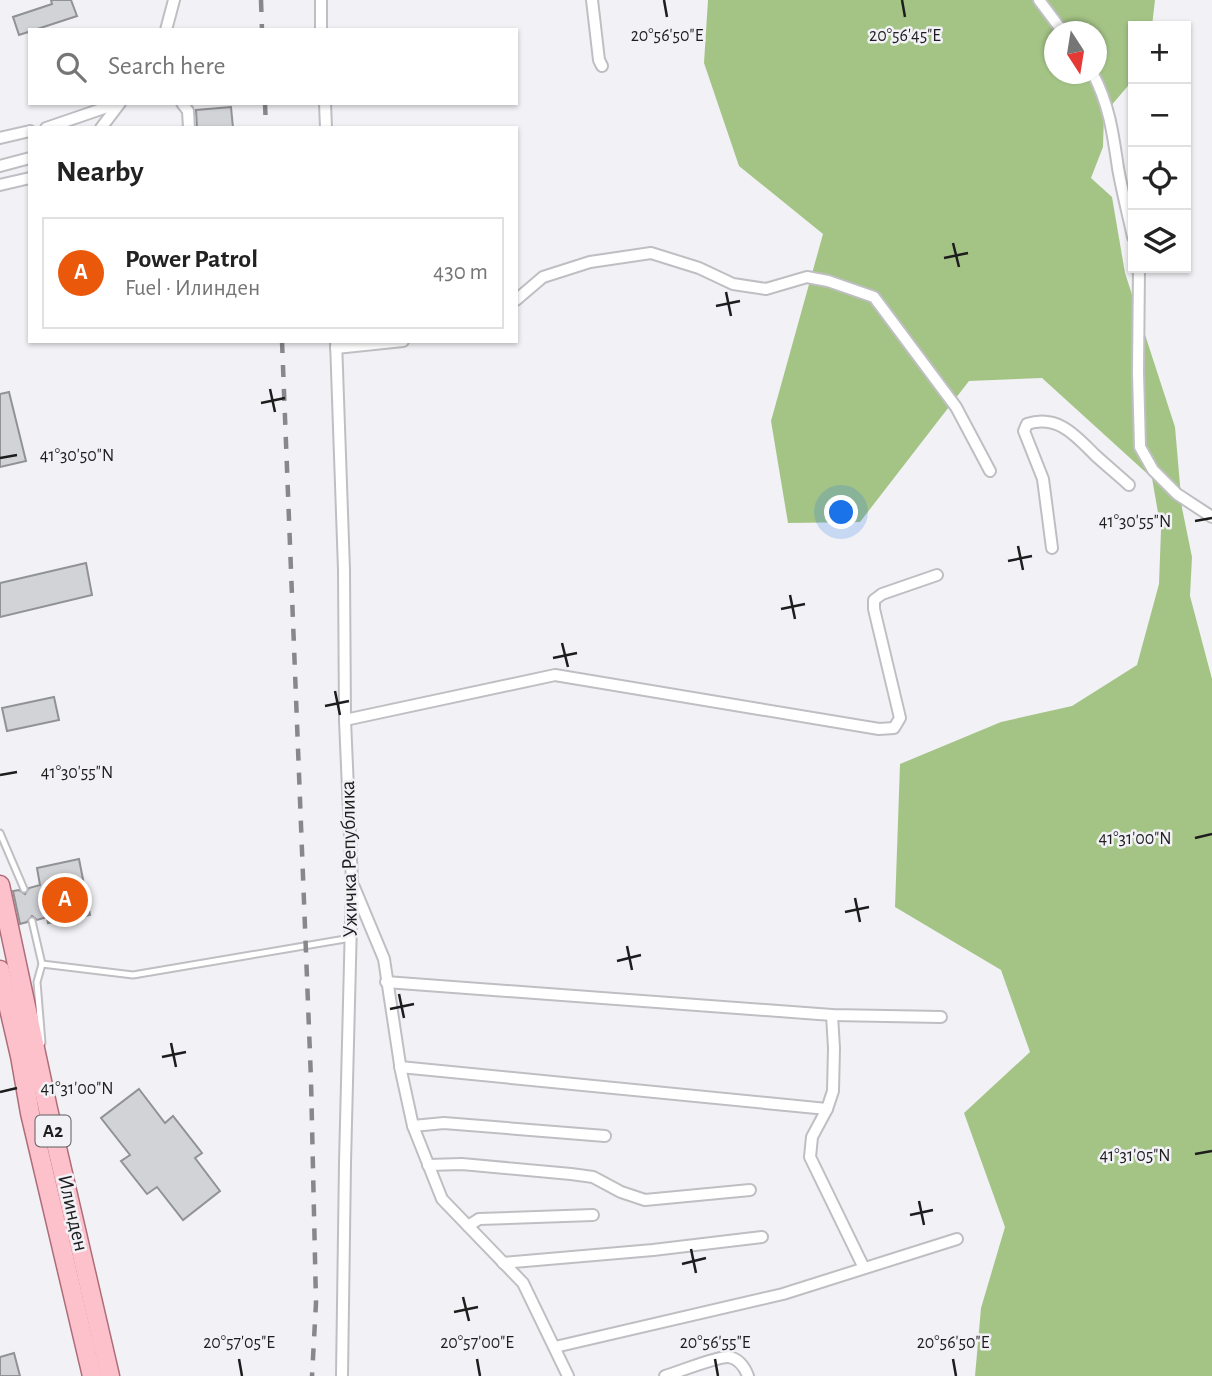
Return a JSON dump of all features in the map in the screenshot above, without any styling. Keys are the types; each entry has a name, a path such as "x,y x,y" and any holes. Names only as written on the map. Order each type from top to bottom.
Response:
{"main road":[{"name":"Илинден","path":"0,885 48,1109 110,1376"},
{"name":"Илинден","path":"0,970 30,1113 92,1376"}],"street":[{"path":"167,28 174,0"},
{"path":"321,0 321,28"},
{"path":"592,0 602,66"},
{"path":"1039,0 1055,21"},
{"path":"1099,84 1104,93 1114,133 1118,169 1128,214"},
{"path":"52,126 113,105"},
{"path":"103,126 118,105"},
{"path":"184,105 188,111 189,126"},
{"path":"325,105 326,126"},
{"path":"0,138 28,131"},
{"path":"0,166 28,159"},
{"path":"0,184 28,178"},
{"path":"518,298 543,276 590,262 651,253 699,268 733,284 766,289 807,277 828,281 874,297 956,407 990,471"},
{"path":"1139,273 1140,447 1153,470 1177,494 1212,517"},
{"path":"336,345 369,343"},
{"name":"Ужичка Република","path":"336,345 344,570 345,720 352,882 342,1376"},
{"path":"1052,548 1043,479 1024,431 1027,424 1049,422 1078,435 1095,455 1129,485"},
{"path":"345,720 555,675 879,729 894,728 900,718 874,600 882,594 937,575"},
{"path":"352,882 384,959 400,1067 413,1126 442,1199 523,1283 568,1376"},
{"path":"386,982 832,1015 941,1017"},
{"path":"832,1015 832,1091 827,1109 812,1137 810,1157 864,1268"},
{"path":"400,1067 827,1109"},
{"path":"413,1126 444,1123 605,1136"},
{"path":"428,1165 463,1164 582,1175 645,1200 750,1190"},
{"path":"468,1226 479,1219 593,1215"},
{"path":"503,1263 762,1237"},
{"path":"555,1347 783,1294 957,1239"},
{"path":"665,1376 731,1357 739,1362 748,1376"}],"lane":[{"path":"0,833 24,889"},
{"path":"32,921 42,964 37,982 48,1109"},
{"path":"42,964 133,975 351,938"}],"green space":[{"path":"708,0 1155,0 1153,21 1128,21 1128,86 1104,114 1103,147 1091,178 1112,197 1125,273 1175,427 1182,508 1192,557 1190,596 1212,679 1212,1376 975,1376 981,1308 1005,1227 964,1113 1030,1052 1001,970 895,907 900,764 1001,722 1072,706 1137,665 1159,584 1161,530 1152,478 1042,378 969,381 860,522 788,523 771,421 823,234 739,166 704,63"}],"building":[{"path":"51,0 71,0 77,16 40,28 28,28 28,32 19,35 13,17 52,4"},
{"path":"231,107 233,126 197,126 196,110"},
{"path":"9,392 26,461 0,467 0,394"},
{"path":"86,563 92,595 0,617 0,583"},
{"path":"54,697 59,720 7,731 2,708"},
{"path":"79,859 90,915 48,923 47,917 37,920 32,916 27,922 20,924 13,891 19,890 25,894 29,888 40,885 37,868"},
{"path":"139,1089 165,1123 173,1116 202,1153 195,1158 220,1191 183,1220 157,1187 147,1194 121,1161 130,1155 101,1118"},
{"path":"14,1353 20,1376 0,1376 0,1357"}],"railway":[{"path":"261,0 262,28"},
{"path":"265,105 266,126"},
{"path":"282,343 311,1080 316,1303 312,1376"}],"place":[{"name":"Power Patrol","path":"65,900"}]}
